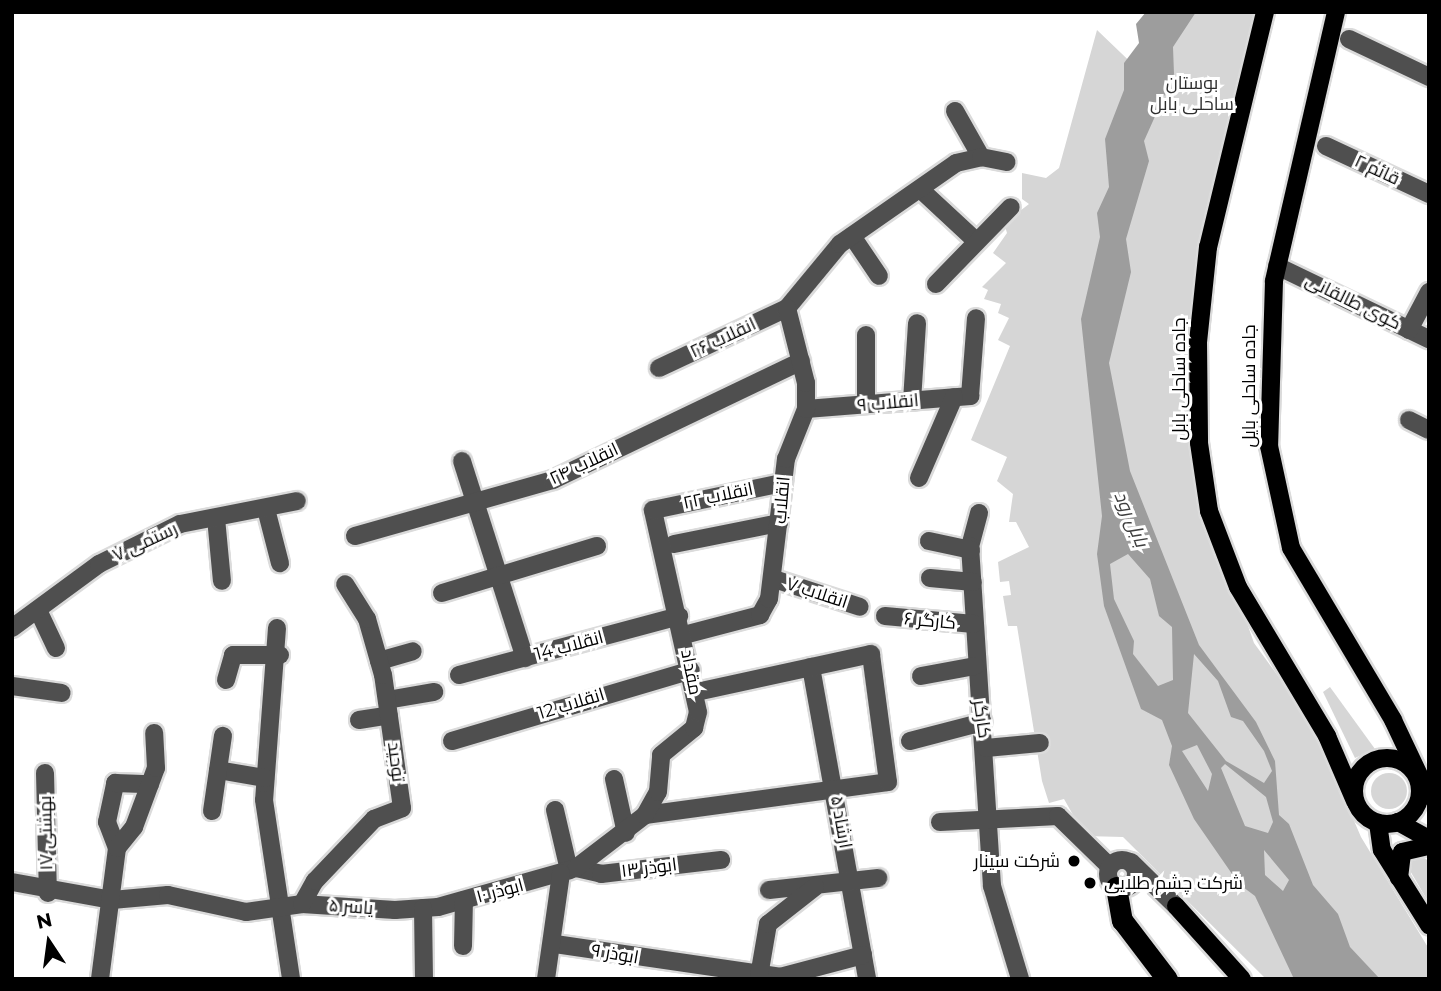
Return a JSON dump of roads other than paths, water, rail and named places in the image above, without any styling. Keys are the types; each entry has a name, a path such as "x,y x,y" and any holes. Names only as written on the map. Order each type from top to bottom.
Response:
{"highway":[{"path":"1119,888 1122,920 1167,979"}],"main road":[{"name":"جاده ساحلی بابل","path":"1265,12 1209,247 1198,342 1199,443 1215,533 1238,587 1327,736 1355,801"},
{"name":"جاده ساحلی بایل","path":"1336,12 1277,266 1267,409 1283,527 1396,726 1416,775 1429,796"},
{"path":"1398,822 1419,801 1416,775 1395,759 1372,762 1356,778 1355,801 1378,823 1382,850 1429,925"},
{"path":"1378,823 1398,822 1429,839"},
{"path":"1399,878 1402,852 1429,846"},
{"path":"1176,906 1242,979"}],"street":[{"path":"1349,39 1429,77"},
{"path":"955,111 981,157"},
{"name":"قائم ۲","path":"1326,146 1429,194"},
{"path":"787,308 814,269 852,236 956,163 981,157 1007,162"},
{"path":"920,189 974,239"},
{"path":"936,284 974,239 1011,207"},
{"path":"852,236 879,276"},
{"name":"کوی طالقانی","path":"1277,266 1429,339"},
{"path":"1409,330 1429,292"},
{"name":"انقلاب","path":"684,635 760,615 774,579 782,483 806,409 801,361 787,308"},
{"name":"انقلاب ۲۶","path":"659,368 787,308"},
{"path":"919,478 962,397 976,318"},
{"path":"912,401 917,323"},
{"path":"866,335 866,404"},
{"name":"انقلاب ۲۴","path":"355,536 476,504 553,480 801,361"},
{"name":"انقلاب ۹","path":"806,409 962,397"},
{"path":"1409,421 1429,430"},
{"path":"462,461 525,658"},
{"name":"انقلاب ۲۲","path":"653,510 782,483"},
{"name":"رستمی ۷","path":"12,628 99,564 180,524 298,501"},
{"path":"266,509 280,563"},
{"name":"مقداد","path":"569,870 626,833 645,815 658,792 661,755 694,728 696,692 653,510"},
{"name":"کارگر","path":"979,513 971,550 975,666 986,748 992,886 1020,979"},
{"path":"216,518 222,581"},
{"path":"674,544 779,523"},
{"path":"929,541 971,550"},
{"path":"442,593 597,546"},
{"path":"930,578 973,582"},
{"name":"انقلاب ۷","path":"774,579 860,607"},
{"name":"توحید","path":"302,904 315,881 374,819 402,808 379,660 368,619 345,584"},
{"path":"38,610 56,648"},
{"name":"کارگر ۶","path":"885,616 974,624"},
{"name":"انقلاب 14","path":"459,675 679,617"},
{"path":"277,628 280,655 265,778 266,848 292,979"},
{"path":"379,660 413,651"},
{"path":"645,815 888,782 871,654 696,692"},
{"path":"226,680 233,655 280,655"},
{"path":"921,676 975,666"},
{"name":"ارشاد ۵","path":"811,667 867,979"},
{"name":"انقلاب 12","path":"452,741 691,670"},
{"path":"12,686 62,693"},
{"path":"359,720 434,692"},
{"path":"910,741 983,722"},
{"path":"117,848 134,827 150,785 155,733"},
{"path":"212,811 223,736"},
{"path":"986,748 1040,743"},
{"path":"218,770 265,778"},
{"name":"بهشتی ۱۷","path":"45,773 48,893"},
{"path":"614,779 626,833"},
{"path":"100,979 117,848 107,822 115,783 150,785"},
{"path":"546,979 569,870 555,810"},
{"path":"940,822 1058,816 1109,866 1119,888"},
{"name":"ابوذر ۱۳","path":"569,870 601,874 721,860"},
{"path":"1109,866 1130,862"},
{"path":"1119,888 1136,875 1130,862"},
{"path":"1130,862 1176,906"},
{"name":"ابوذر ۱۰","path":"423,908 464,900 569,870"},
{"path":"769,890 851,884 878,878"},
{"name":"یاسر ۵","path":"12,882 48,893 112,900 168,895 246,912 302,904 423,908"},
{"path":"759,975 768,924 815,887"},
{"path":"1119,888 1149,891 1176,906"},
{"path":"463,946 464,900"},
{"path":"423,908 424,979"},
{"name":"ابوذر ۹","path":"555,944 780,977 863,955"}],"water":[{"name":"بابل رود","path":"1146,12 1196,12 1173,47 1174,74 1144,141 1149,161 1126,239 1131,272 1109,363 1130,471 1199,645 1256,722 1275,761 1279,815 1289,824 1313,885 1338,914 1350,947 1380,979 1294,979 1255,896 1239,884 1194,819 1169,765 1172,746 1162,720 1141,709 1104,606 1097,554 1102,516 1081,319 1100,237 1097,213 1109,187 1105,139 1124,90 1124,63 1139,43 1136,24","holes":["1128,554 1150,579 1159,616 1172,627 1173,680 1158,686 1133,654 1134,641 1114,599 1110,564","1194,654 1218,681 1231,717 1243,721 1264,751 1272,771 1264,783 1226,761 1188,713","1197,745 1212,774 1208,791 1182,751","1225,764 1266,797 1273,822 1268,833 1245,826 1221,768","1264,850 1289,880 1283,891 1265,875"]}],"place":[{"name":"شرکت سینار","path":"1074,861"},
{"name":"شرکت چشم طلایی","path":"1090,883"}],"park label":[{"name":"بوستان ساحلی بابل","path":"1192,94"}]}
